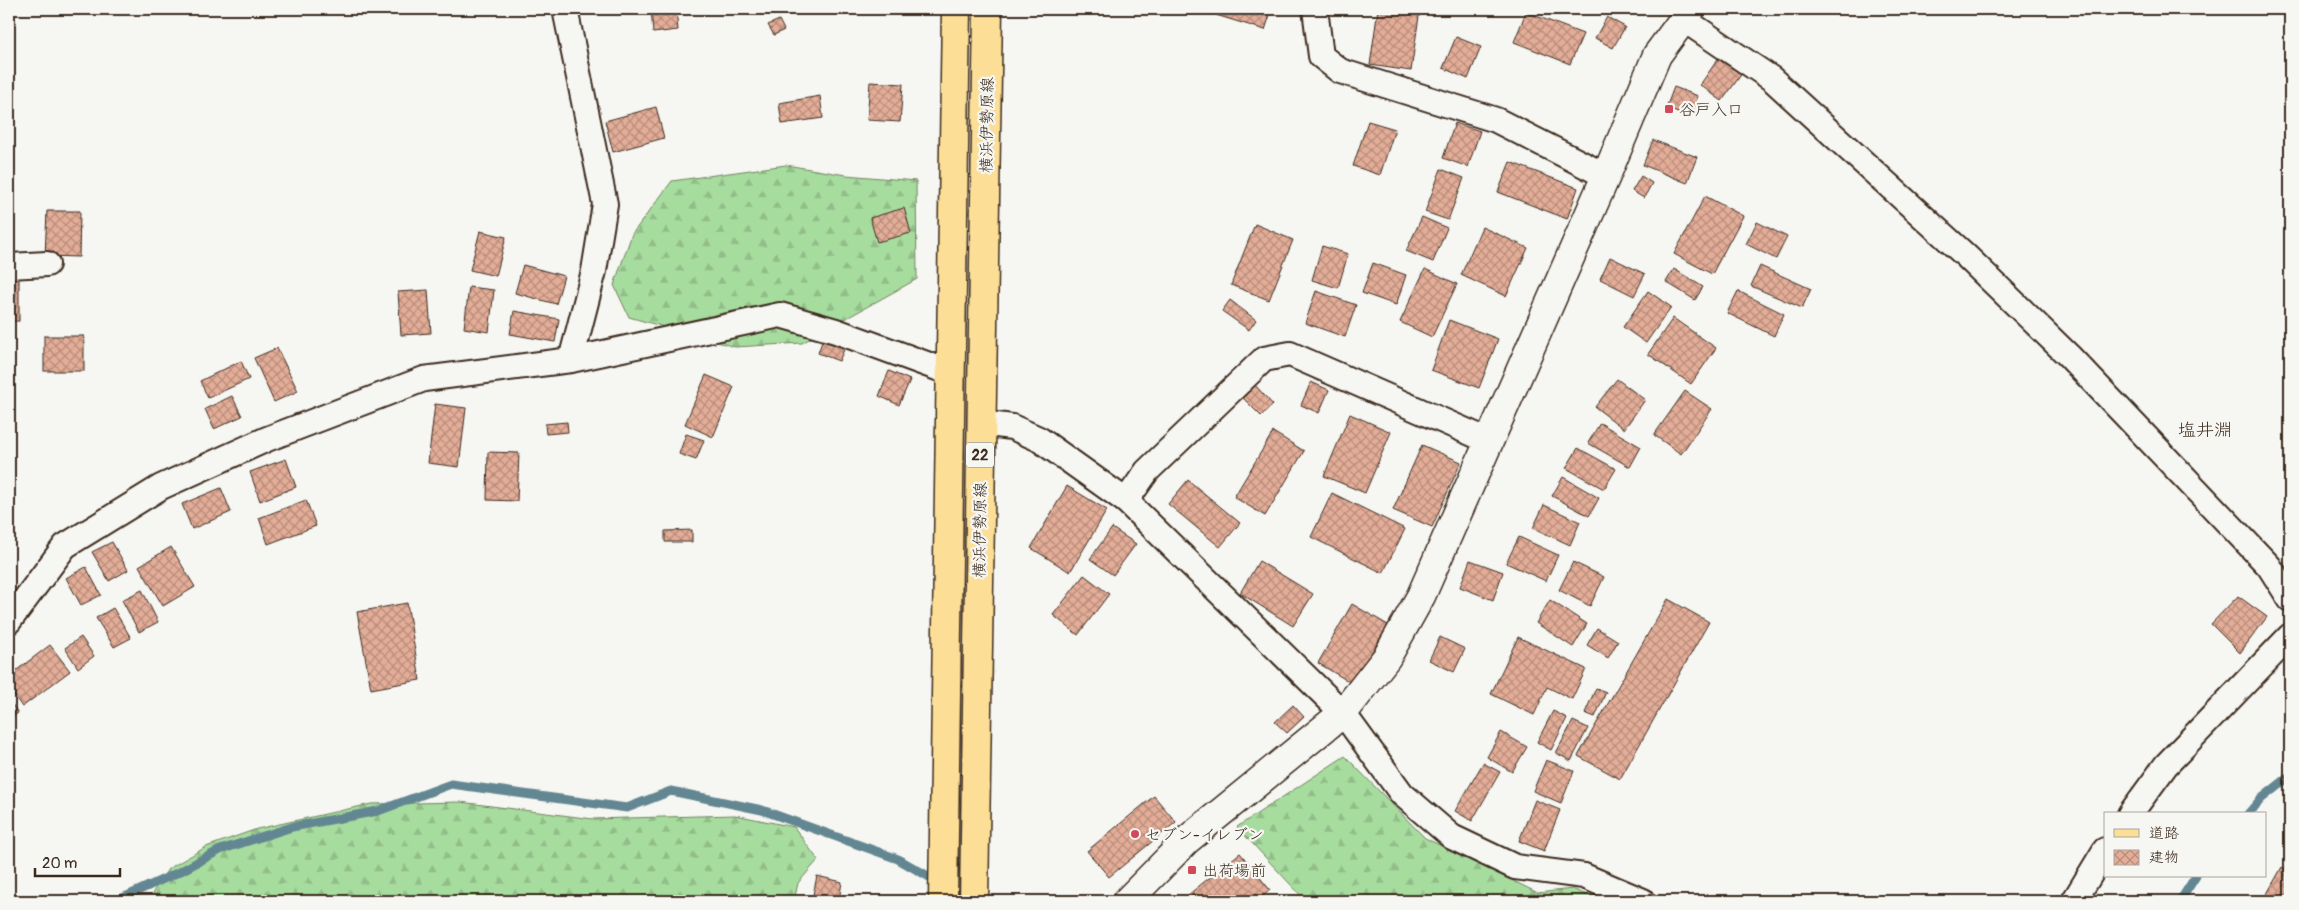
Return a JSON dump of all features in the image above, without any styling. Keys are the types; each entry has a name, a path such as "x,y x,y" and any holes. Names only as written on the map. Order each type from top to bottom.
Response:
{"main road":[{"name":"横浜伊勢原線","path":"942,901 956,9"},
{"name":"横浜伊勢原線","path":"974,901 988,9"}],"street":[{"path":"565,9 605,204 594,271 572,360"},
{"path":"1315,9 1321,56 1340,71 1496,120 1606,176"},
{"path":"1126,901 1187,840 1343,713 1387,657 1421,596 1606,176 1657,55 1687,14 1772,79 1964,254 2069,356 2269,566 2290,599"},
{"path":"9,266 47,264"},
{"path":"9,621 65,546 161,487 267,439 424,380 572,360 780,315 836,331 951,373"},
{"path":"1126,501 1147,471 1264,359 1290,354 1489,441"},
{"path":"981,423 1012,427 1038,439 1126,501 1343,713 1402,794 1452,837 1515,867 1584,876 1643,901"},
{"path":"2131,812 2166,765 2290,636"},
{"path":"2074,901 2104,852"}],"green space":[{"path":"786,165 846,175 916,181 917,279 802,343 735,347 629,317 614,285 632,234 672,181"},
{"path":"1345,756 1425,838 1538,893 1572,889 1602,901 1306,901 1237,827"},
{"path":"460,802 593,819 735,815 794,827 818,860 798,883 794,901 155,901 153,892 168,869 206,847 257,829 371,804"}],"building":[{"path":"651,9 676,9 678,30 653,33"},
{"path":"1218,9 1272,9 1265,30 1216,15"},
{"path":"1378,9 1420,9 1411,71 1370,65"},
{"path":"1526,12 1583,34 1570,64 1514,42"},
{"path":"1607,17 1625,27 1613,48 1595,38"},
{"path":"779,20 784,30 774,35 768,25"},
{"path":"1456,37 1481,47 1468,79 1443,68"},
{"path":"1720,56 1743,72 1722,101 1700,85"},
{"path":"870,82 903,84 900,122 867,120"},
{"path":"1674,87 1698,96 1690,118 1666,108"},
{"path":"820,96 823,118 782,124 779,103"},
{"path":"656,107 664,138 613,152 605,121"},
{"path":"1368,121 1395,129 1380,175 1353,166"},
{"path":"1455,123 1480,131 1468,167 1443,158"},
{"path":"1653,140 1697,157 1687,183 1643,165"},
{"path":"1510,162 1578,188 1567,219 1498,192"},
{"path":"1441,169 1464,178 1448,220 1425,212"},
{"path":"1641,176 1652,183 1644,198 1632,191"},
{"path":"1705,196 1743,216 1712,274 1674,254"},
{"path":"904,208 911,233 877,242 870,218"},
{"path":"47,211 80,211 79,257 45,256"},
{"path":"1422,217 1447,228 1433,262 1406,251"},
{"path":"1757,222 1787,237 1776,259 1746,244"},
{"path":"1255,224 1293,240 1269,300 1231,285"},
{"path":"1482,227 1528,248 1506,296 1461,275"},
{"path":"480,231 506,237 496,276 470,270"},
{"path":"1322,246 1348,254 1338,288 1312,280"},
{"path":"1610,257 1645,274 1634,296 1600,279"},
{"path":"1373,263 1406,275 1396,305 1362,293"},
{"path":"523,265 564,276 556,304 515,293"},
{"path":"1760,266 1811,289 1802,308 1751,286"},
{"path":"1425,269 1457,284 1432,337 1400,322"},
{"path":"1674,269 1703,287 1695,300 1666,282"},
{"path":"9,278 19,278 19,321 9,321"},
{"path":"469,287 494,290 489,332 464,328"},
{"path":"428,290 431,333 401,335 398,292"},
{"path":"1316,291 1356,305 1345,337 1305,323"},
{"path":"1648,291 1671,307 1646,343 1623,327"},
{"path":"1738,291 1784,314 1774,336 1727,313"},
{"path":"1230,300 1256,320 1249,330 1222,311"},
{"path":"514,311 559,319 555,342 510,334"},
{"path":"1673,318 1716,348 1691,384 1648,354"},
{"path":"1449,320 1498,339 1479,388 1431,370"},
{"path":"44,336 84,336 84,371 44,371"},
{"path":"824,336 846,345 839,361 818,353"},
{"path":"277,348 298,391 274,402 254,358"},
{"path":"241,361 249,379 208,398 200,381"},
{"path":"889,371 910,380 899,405 879,396"},
{"path":"706,375 734,387 713,437 685,424"},
{"path":"1617,379 1645,400 1624,429 1595,407"},
{"path":"1311,382 1329,390 1319,413 1301,405"},
{"path":"1254,384 1273,405 1261,416 1241,396"},
{"path":"1685,391 1712,409 1681,454 1654,435"},
{"path":"232,396 242,416 214,429 205,409"},
{"path":"435,404 466,408 459,467 428,463"},
{"path":"1350,414 1391,432 1365,493 1324,476"},
{"path":"567,422 568,432 546,434 545,424"},
{"path":"1600,423 1641,447 1630,467 1588,443"},
{"path":"1273,432 1304,451 1265,516 1234,497"},
{"path":"686,434 704,440 696,460 679,454"},
{"path":"1422,445 1461,462 1432,527 1393,510"},
{"path":"1578,448 1616,469 1604,489 1566,468"},
{"path":"488,452 519,453 517,501 487,500"},
{"path":"286,459 296,487 260,501 250,472"},
{"path":"1563,477 1599,498 1589,516 1552,496"},
{"path":"1188,480 1240,523 1220,547 1168,504"},
{"path":"1067,486 1107,510 1070,572 1031,548"},
{"path":"221,488 231,512 192,529 182,504"},
{"path":"1332,493 1405,529 1383,573 1311,537"},
{"path":"306,500 316,526 268,544 259,518"},
{"path":"1544,505 1580,522 1570,545 1533,528"},
{"path":"1112,528 1136,544 1113,575 1090,559"},
{"path":"692,530 692,542 665,542 665,531"},
{"path":"1519,537 1558,555 1546,581 1506,563"},
{"path":"112,542 128,570 109,581 92,552"},
{"path":"171,547 195,587 163,606 139,566"},
{"path":"1470,560 1503,572 1493,600 1460,587"},
{"path":"1259,561 1313,594 1293,626 1240,593"},
{"path":"1573,562 1604,577 1590,606 1559,590"},
{"path":"86,567 101,595 81,605 66,578"},
{"path":"1084,575 1109,594 1078,635 1053,615"},
{"path":"142,590 158,622 139,632 122,600"},
{"path":"2238,596 2267,617 2240,653 2211,624"},
{"path":"1668,599 1709,622 1620,779 1578,756"},
{"path":"1550,600 1587,624 1573,647 1536,623"},
{"path":"407,603 420,680 371,689 357,612"},
{"path":"1352,604 1388,625 1353,684 1318,663"},
{"path":"113,608 131,638 114,647 96,618"},
{"path":"1597,628 1618,641 1608,658 1587,645"},
{"path":"81,637 94,656 78,668 65,648"},
{"path":"1440,637 1465,649 1454,672 1429,660"},
{"path":"1518,637 1586,669 1572,699 1547,687 1534,715 1491,694"},
{"path":"50,645 70,671 22,707 9,688 9,676"},
{"path":"1596,688 1606,692 1595,717 1585,713"},
{"path":"9,700 18,713 9,719"},
{"path":"1293,705 1304,717 1287,733 1275,722"},
{"path":"1553,711 1567,718 1551,750 1537,742"},
{"path":"1573,721 1588,728 1571,761 1556,753"},
{"path":"1501,732 1527,747 1512,772 1487,757"},
{"path":"1546,760 1574,771 1561,803 1533,791"},
{"path":"1483,763 1500,772 1472,821 1455,811"},
{"path":"1154,796 1176,822 1109,877 1087,851"},
{"path":"1535,800 1560,810 1544,851 1519,841"},
{"path":"1240,853 1270,890 1257,901 1193,901 1188,895"},
{"path":"2282,867 2290,872 2290,901 2263,901"},
{"path":"817,876 842,882 839,900 813,895"}],"waterway":[{"path":"2250,812 2261,799 2290,776"},
{"path":"116,901 181,871 220,850 292,827 378,811 451,784 627,808 671,791 762,810 898,859 970,900"},
{"path":"2180,901 2195,878"}],"place":[{"name":"谷戸入口","path":"1669,109"},
{"name":"セブン-イレブン","path":"1135,834"},
{"name":"出荷場前","path":"1192,870"}],"district":[{"name":"塩井淵","path":"2205,430"}]}
